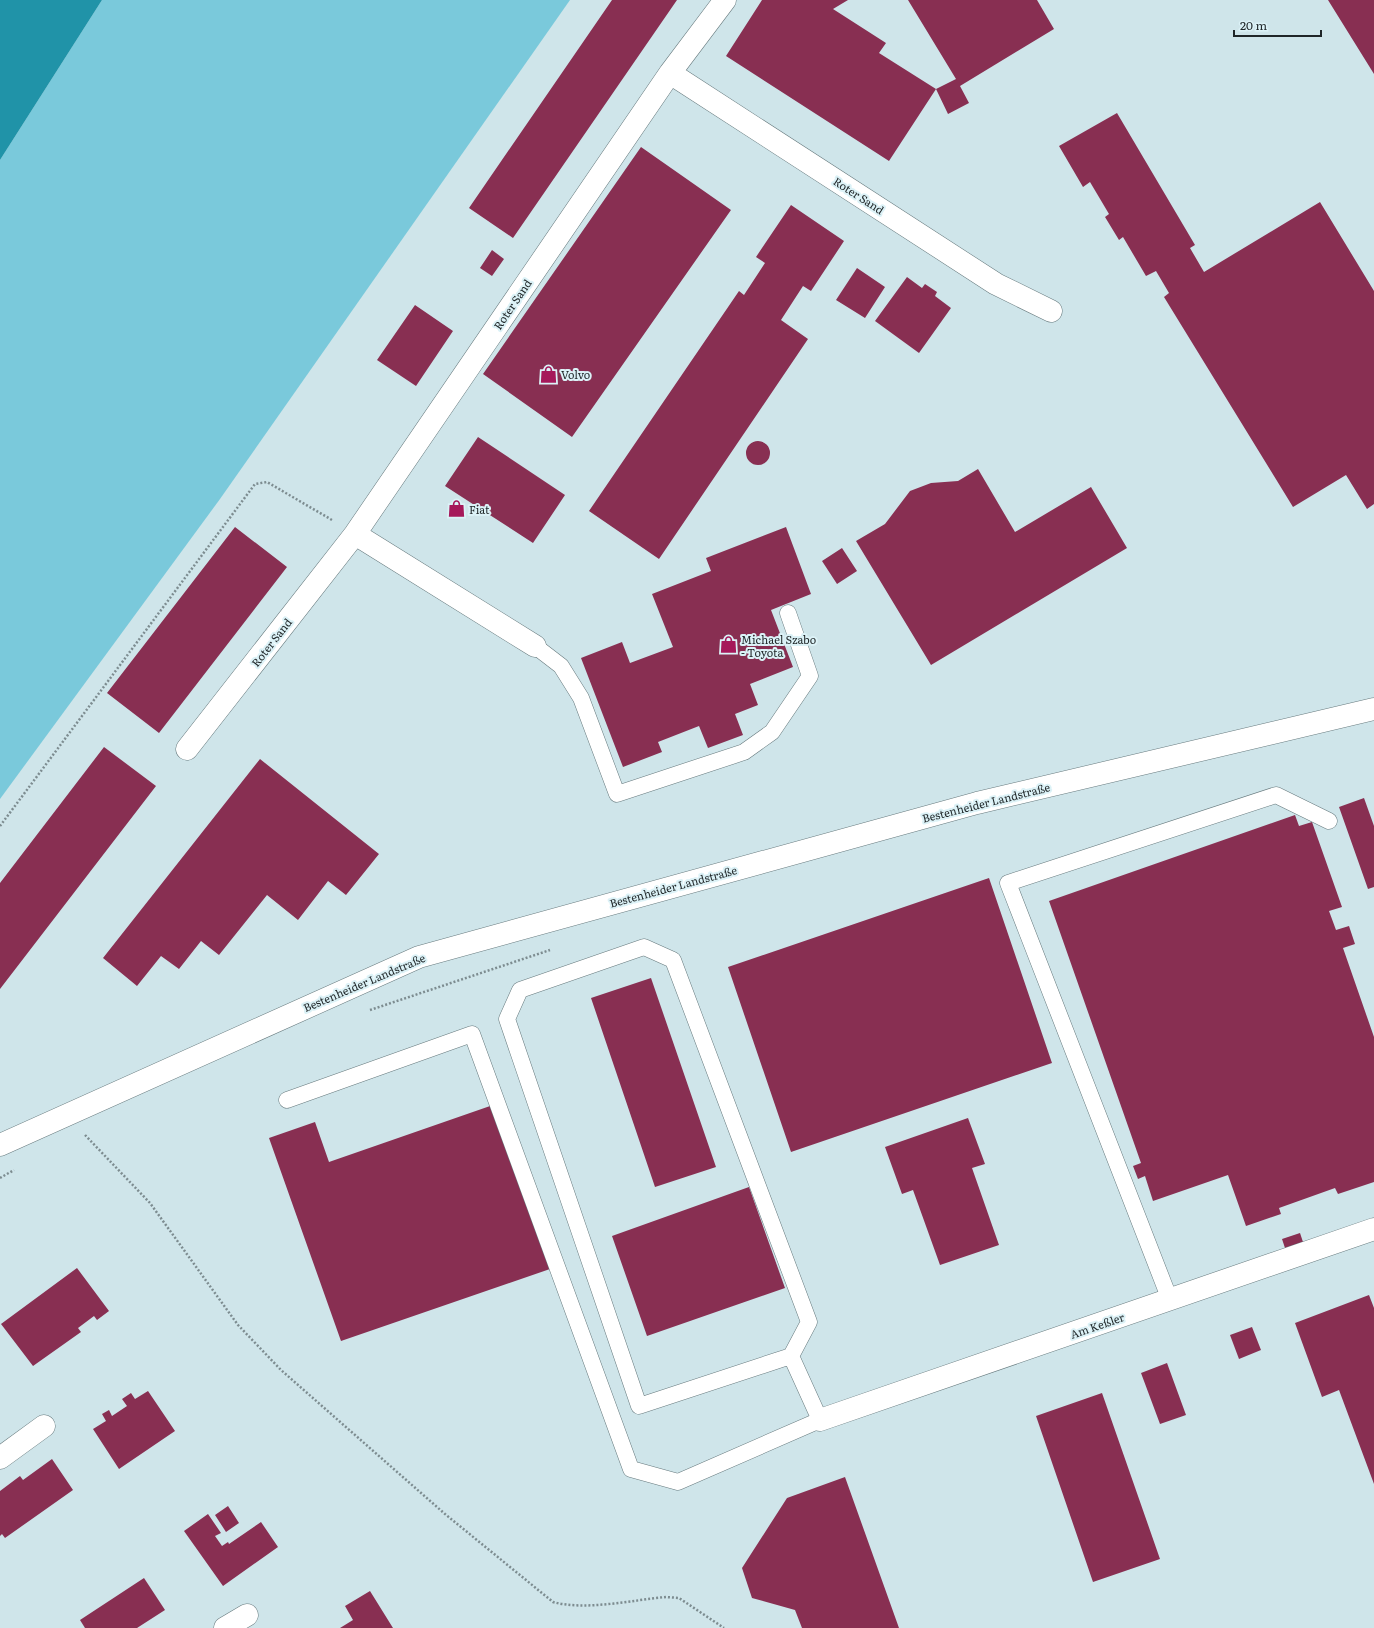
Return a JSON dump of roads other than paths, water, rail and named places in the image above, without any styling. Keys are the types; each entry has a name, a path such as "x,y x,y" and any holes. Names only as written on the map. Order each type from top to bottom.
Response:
{"street":[{"name":"Roter Sand","path":"187,750 355,534 670,73 724,0"},
{"name":"Roter Sand","path":"670,73 996,284 1051,310"},
{"path":"355,534 535,646"},
{"name":"Bestenheider Landstraße","path":"0,1145 419,957 977,802 1374,708"},
{"name":"Am Keßler","path":"820,1420 1374,1230"},
{"path":"0,1458 44,1426"},
{"path":"225,1628 247,1615"}],"lane":[{"path":"535,646 561,666 581,698 617,794 744,752 772,732 810,676 788,612"},
{"path":"1170,1300 1008,883 1276,795 1329,821"},
{"path":"644,948 673,960 809,1322 791,1356 639,1406 507,1019 520,990 644,948"},
{"path":"286,1100 472,1034 631,1469 678,1482 820,1420 791,1356"}],"place":[{"name":"Volvo","path":"548,374"},
{"name":"Fiat","path":"456,509"},
{"name":"Michael Szabo - Toyota","path":"728,645"}]}
